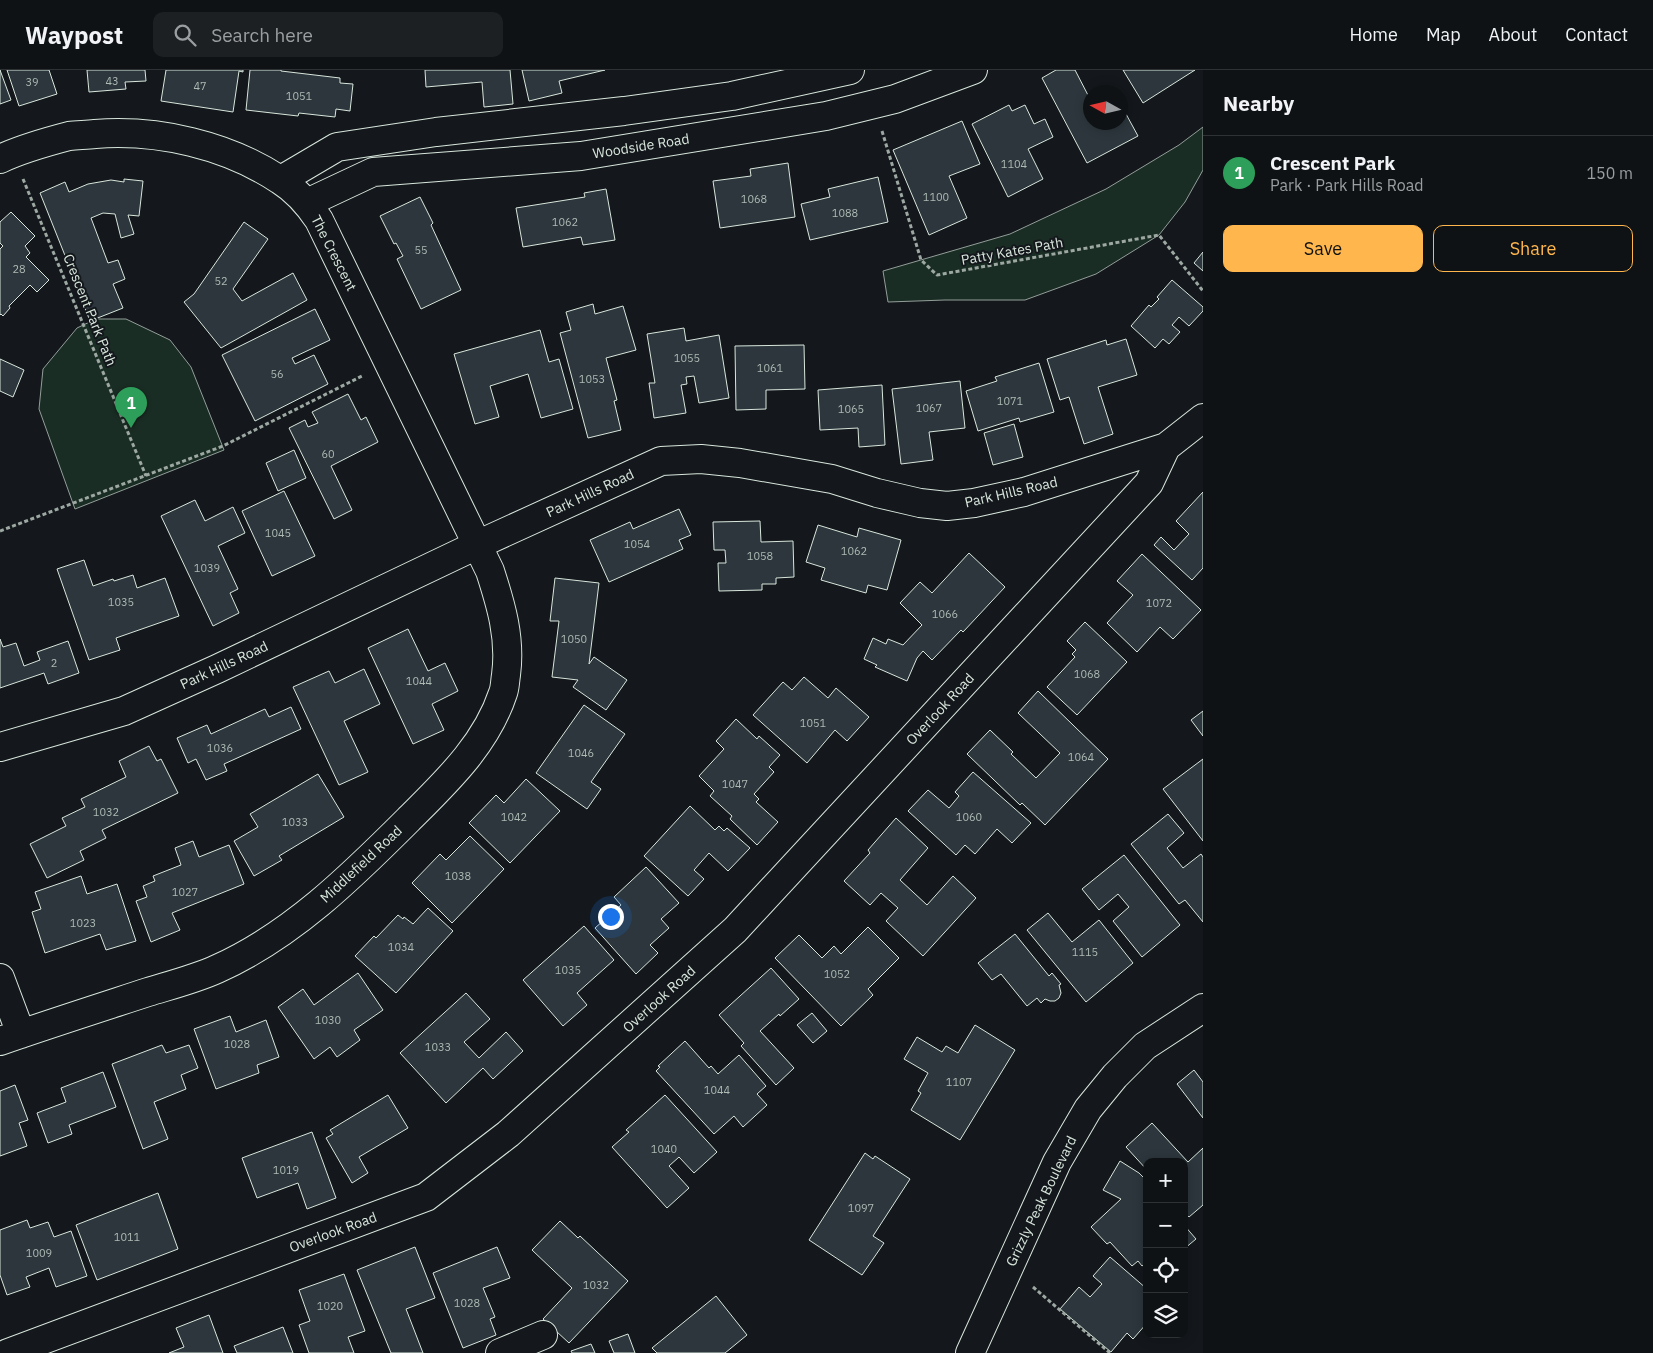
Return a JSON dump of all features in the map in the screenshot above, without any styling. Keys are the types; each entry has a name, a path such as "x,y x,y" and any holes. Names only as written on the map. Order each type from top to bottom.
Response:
{"street":[{"name":"Woodside Road","path":"307,203 373,172 581,156 826,116 895,99 972,70"},
{"path":"281,180 337,148 436,132 624,111 732,96 837,71"},
{"name":"The Crescent","path":"6,156 70,136 114,132 172,137 232,154 281,180 307,203 319,220 477,545"},
{"name":"Park Hills Road","path":"0,747 124,711 217,669 477,545 661,461 701,459 740,462 832,479 877,493 920,503 947,506 974,503 1024,492 1166,447 1203,418"},
{"name":"Overlook Road","path":"8,1353 426,1197 508,1134 735,930 1149,484 1166,447"},
{"name":"Middlefield Road","path":"11,1037 216,970 256,949 295,922 357,872 452,776 490,724 504,692 508,661 507,635 502,608 490,571 477,545"},
{"path":"0,978 11,1037"},
{"name":"Grizzly Peak Boulevard","path":"970,1353 1057,1162 1088,1109 1115,1076 1145,1046 1203,1008"},
{"path":"500,1353 543,1334"}],"path":[{"name":"Patty Kates Path","path":"885,147 921,260 937,276 1158,235 1203,291"},
{"name":"Crescent Park Path","path":"6,156 146,476"},
{"path":"0,531 223,446 389,362"},
{"path":"1009,1267 1110,1353"}],"green space":[{"path":"1203,127 1203,170 1185,202 1159,235 1096,274 1025,300 888,302 883,271 1010,234 1106,189 1179,145"},
{"path":"96,319 126,319 170,340 191,367 224,450 75,509 39,409 43,369 77,328"}],"building":[{"path":"0,70 11,100 0,104"},
{"path":"7,70 49,70 57,94 19,106"},
{"path":"87,70 145,70 146,81 125,82 126,89 89,92"},
{"path":"166,70 243,70 243,72 239,71 233,112 161,101"},
{"path":"250,70 281,70 340,78 340,83 353,84 350,111 336,109 335,117 299,113 298,116 246,110"},
{"path":"425,70 510,70 513,104 484,107 482,82 426,87"},
{"path":"522,70 605,70 559,81 562,93 529,101"},
{"path":"1056,70 1075,70 1083,85 1083,130 1128,130 1128,118 1138,136 1087,163 1042,78"},
{"path":"1123,70 1195,70 1143,103"},
{"path":"1009,105 1012,111 1025,105 1034,124 1045,119 1053,137 1028,149 1043,179 1008,197 972,124"},
{"path":"962,121 980,164 949,176 967,218 929,235 893,150"},
{"path":"788,163 795,217 720,228 713,181 751,176 750,169"},
{"path":"878,177 888,222 810,240 801,204 830,197 828,189"},
{"path":"124,179 143,181 139,216 128,215 134,234 121,238 115,214 103,213 91,218 108,263 118,260 125,279 113,284 123,308 90,321 78,291 83,289 80,281 76,283 40,193 65,182 69,192 88,184 111,180 124,182"},
{"path":"606,189 615,240 583,245 581,237 523,247 516,208 585,197 584,193"},
{"path":"420,197 461,290 421,309 397,259 403,256 396,243 394,244 380,216"},
{"path":"11,212 35,236 25,246 30,253 26,257 49,280 37,292 30,285 9,306 10,308 3,316 0,315 0,249 3,246 0,243 0,222"},
{"path":"244,222 268,239 233,289 242,301 293,273 307,300 221,348 184,302 194,294"},
{"path":"1203,252 1203,271 1194,263"},
{"path":"1172,280 1203,307 1203,311 1189,326 1179,317 1172,325 1180,332 1169,344 1163,339 1155,348 1131,326 1149,305 1151,307 1159,299 1157,297"},
{"path":"593,304 595,314 623,306 636,350 606,358 617,400 614,401 621,430 588,438 560,333 571,330 566,312"},
{"path":"315,309 330,340 292,358 295,364 314,355 328,384 255,421 222,355"},
{"path":"684,328 686,341 719,335 729,398 699,403 694,376 686,377 687,384 681,385 686,413 654,418 649,383 655,383 647,334"},
{"path":"540,330 549,362 559,359 573,409 541,418 528,374 490,386 499,417 475,424 454,354"},
{"path":"1126,339 1137,375 1098,387 1113,434 1084,444 1069,397 1060,400 1047,359 1106,340 1107,345"},
{"path":"804,345 805,389 766,390 766,409 736,410 735,346"},
{"path":"0,359 24,370 13,397 0,391"},
{"path":"1039,363 1054,412 1020,422 1019,418 978,431 966,391 997,381 995,377"},
{"path":"960,381 965,428 929,432 933,460 901,464 892,389"},
{"path":"882,385 885,445 859,447 858,428 820,430 818,390"},
{"path":"348,394 361,420 366,417 378,442 331,466 352,510 334,519 289,428 305,420 308,427 318,423 312,412"},
{"path":"1014,424 1023,457 993,465 984,433"},
{"path":"294,450 306,478 278,491 266,463"},
{"path":"284,491 315,556 272,576 242,511"},
{"path":"1203,492 1203,568 1192,580 1154,545 1161,537 1174,550 1189,534 1176,521"},
{"path":"195,500 205,521 233,507 245,533 218,546 238,589 230,593 239,613 213,626 161,516"},
{"path":"679,509 691,535 679,540 683,549 609,582 590,540 630,522 633,529"},
{"path":"760,521 761,542 793,541 794,577 776,578 776,584 762,584 762,590 719,591 718,563 726,563 725,550 714,550 713,522"},
{"path":"818,525 857,537 859,528 901,540 887,590 868,585 866,593 821,580 825,568 806,562"},
{"path":"969,553 1005,587 963,632 961,630 932,660 923,651 917,658 907,681 875,667 877,665 864,659 873,638 886,644 888,639 903,645 922,625 900,603 920,582 932,593"},
{"path":"1142,554 1201,610 1173,639 1160,627 1137,652 1107,623 1133,595 1117,581"},
{"path":"84,560 93,586 133,575 137,588 165,578 179,616 116,638 120,650 89,660 57,569"},
{"path":"555,578 599,583 589,664 594,657 627,680 606,710 573,687 578,680 552,677 559,621 550,621"},
{"path":"1085,622 1127,662 1077,715 1047,687 1075,657 1072,654 1076,650 1067,641"},
{"path":"408,629 428,671 445,663 458,691 432,704 444,730 413,744 368,648"},
{"path":"0,639 3,647 16,643 24,666 40,660 37,652 68,641 79,673 48,684 44,673 0,688"},
{"path":"364,669 380,704 344,721 368,772 339,785 293,687 329,671 335,683"},
{"path":"804,677 828,698 836,688 869,717 847,741 835,730 807,763 753,715 783,682 792,690"},
{"path":"1038,691 1108,759 1045,825 1022,803 1020,805 967,754 990,730 1036,778 1060,753 1018,713"},
{"path":"584,705 625,734 591,782 601,789 587,809 536,773"},
{"path":"291,707 301,729 224,764 227,771 206,780 196,759 188,763 177,738 207,725 211,734 265,709 269,717"},
{"path":"1203,711 1203,736 1191,720"},
{"path":"736,719 757,739 759,736 780,755 769,767 774,772 754,794 759,799 756,802 778,822 757,845 730,819 732,816 710,796 714,791 699,776 724,749 716,741"},
{"path":"149,746 157,761 161,759 178,793 102,830 106,838 80,851 84,860 47,878 30,844 66,826 62,818 85,807 81,799 126,777 119,761"},
{"path":"1203,759 1203,841 1163,789"},
{"path":"973,772 1031,823 1012,843 997,829 975,854 965,845 956,855 908,811 928,790 949,808 959,796 955,792"},
{"path":"318,774 344,817 279,856 282,860 254,876 234,841 258,827 250,814"},
{"path":"526,779 560,811 510,863 469,823 496,795 504,803"},
{"path":"690,806 715,830 719,826 724,831 727,828 750,848 728,871 709,853 694,870 704,879 688,896 644,856"},
{"path":"1168,814 1184,833 1167,848 1183,868 1201,854 1203,857 1203,922 1185,900 1179,904 1131,844"},
{"path":"896,818 928,848 900,880 927,905 953,876 976,898 923,956 886,921 898,908 881,893 870,905 844,881 870,853 868,850"},
{"path":"470,836 504,869 452,923 412,883 440,854 446,860"},
{"path":"193,841 199,857 229,845 244,884 172,913 180,930 151,942 136,901 147,897 143,886 155,881 153,876 181,865 175,848"},
{"path":"1124,855 1180,925 1142,957 1113,921 1129,907 1118,894 1099,910 1082,889"},
{"path":"646,867 679,903 661,919 669,928 650,945 658,953 636,974 595,928 621,905 614,897"},
{"path":"81,876 87,894 117,884 136,941 106,950 100,934 45,953 32,912 41,909 35,892"},
{"path":"428,908 453,931 396,993 355,956 398,915 413,924"},
{"path":"1048,913 1072,942 1099,920 1133,963 1086,1002 1027,930"},
{"path":"584,926 614,960 577,993 587,1005 563,1026 523,980"},
{"path":"868,927 899,958 868,989 873,995 841,1026 775,958 799,935 822,958 834,946 841,954"},
{"path":"1015,934 1049,976 1052,973 1061,984 1059,985 1061,993 1055,1001 1045,999 1041,1003 1037,998 1027,1006 1001,974 992,980 978,963"},
{"path":"771,968 799,999 760,1031 794,1068 776,1085 741,1046 744,1043 719,1015"},
{"path":"358,973 383,1010 354,1030 360,1040 337,1057 330,1047 314,1059 278,1007 303,989 314,1005"},
{"path":"466,993 490,1019 464,1042 479,1058 506,1032 523,1051 493,1079 483,1068 446,1103 400,1053"},
{"path":"812,1013 827,1031 813,1043 797,1025"},
{"path":"230,1016 236,1032 266,1020 279,1057 257,1065 259,1073 216,1089 194,1029"},
{"path":"975,1025 1015,1050 960,1140 911,1110 921,1093 918,1091 928,1073 904,1059 917,1037 942,1052 946,1046 958,1053"},
{"path":"685,1041 709,1068 711,1066 718,1074 739,1055 766,1086 757,1094 767,1105 743,1127 734,1116 714,1134 656,1071 660,1067 658,1066"},
{"path":"162,1045 166,1053 189,1045 198,1068 181,1075 186,1089 154,1102 168,1139 143,1149 112,1064"},
{"path":"1194,1070 1203,1082 1203,1118 1177,1084"},
{"path":"103,1072 116,1107 69,1125 72,1134 48,1143 37,1113 66,1102 61,1088"},
{"path":"15,1085 28,1120 19,1123 27,1146 0,1156 0,1091"},
{"path":"388,1095 408,1128 359,1157 368,1173 352,1183 326,1138 333,1134 330,1130"},
{"path":"665,1095 717,1152 694,1173 679,1157 669,1166 689,1188 667,1208 612,1147 629,1132 626,1130"},
{"path":"1152,1123 1184,1158 1143,1158 1143,1166 1126,1147"},
{"path":"312,1132 336,1198 307,1209 298,1183 257,1198 242,1158"},
{"path":"1203,1148 1203,1205 1189,1217 1188,1162"},
{"path":"865,1153 873,1159 875,1156 910,1179 873,1236 884,1243 862,1275 809,1240"},
{"path":"1120,1161 1143,1177 1142,1266 1138,1261 1132,1266 1110,1242 1107,1244 1091,1227 1121,1199 1103,1190"},
{"path":"158,1193 178,1249 97,1280 76,1225"},
{"path":"27,1220 30,1228 48,1222 54,1237 71,1231 87,1276 56,1287 49,1268 26,1277 30,1287 7,1295 0,1275 0,1230"},
{"path":"560,1221 578,1238 580,1236 628,1281 569,1343 543,1319 572,1288 532,1250"},
{"path":"1188,1230 1196,1239 1188,1246"},
{"path":"415,1247 435,1298 406,1309 423,1353 391,1353 357,1270"},
{"path":"497,1247 510,1278 483,1288 495,1317 490,1319 496,1335 463,1348 433,1273"},
{"path":"1110,1257 1143,1286 1143,1328 1133,1339 1127,1333 1111,1352 1060,1309 1079,1287 1090,1297 1102,1284 1093,1276"},
{"path":"344,1274 365,1331 348,1337 354,1353 309,1353 299,1325 310,1321 299,1290"},
{"path":"716,1296 747,1335 725,1353 657,1353 652,1348"},
{"path":"209,1315 223,1353 169,1353 184,1347 176,1328"},
{"path":"283,1327 293,1353 237,1353 234,1346"},
{"path":"628,1334 635,1353 614,1353 609,1341"},
{"path":"591,1344 595,1353 572,1353 571,1351"}],"place":[{"name":"Crescent Park","path":"131,428"}]}
